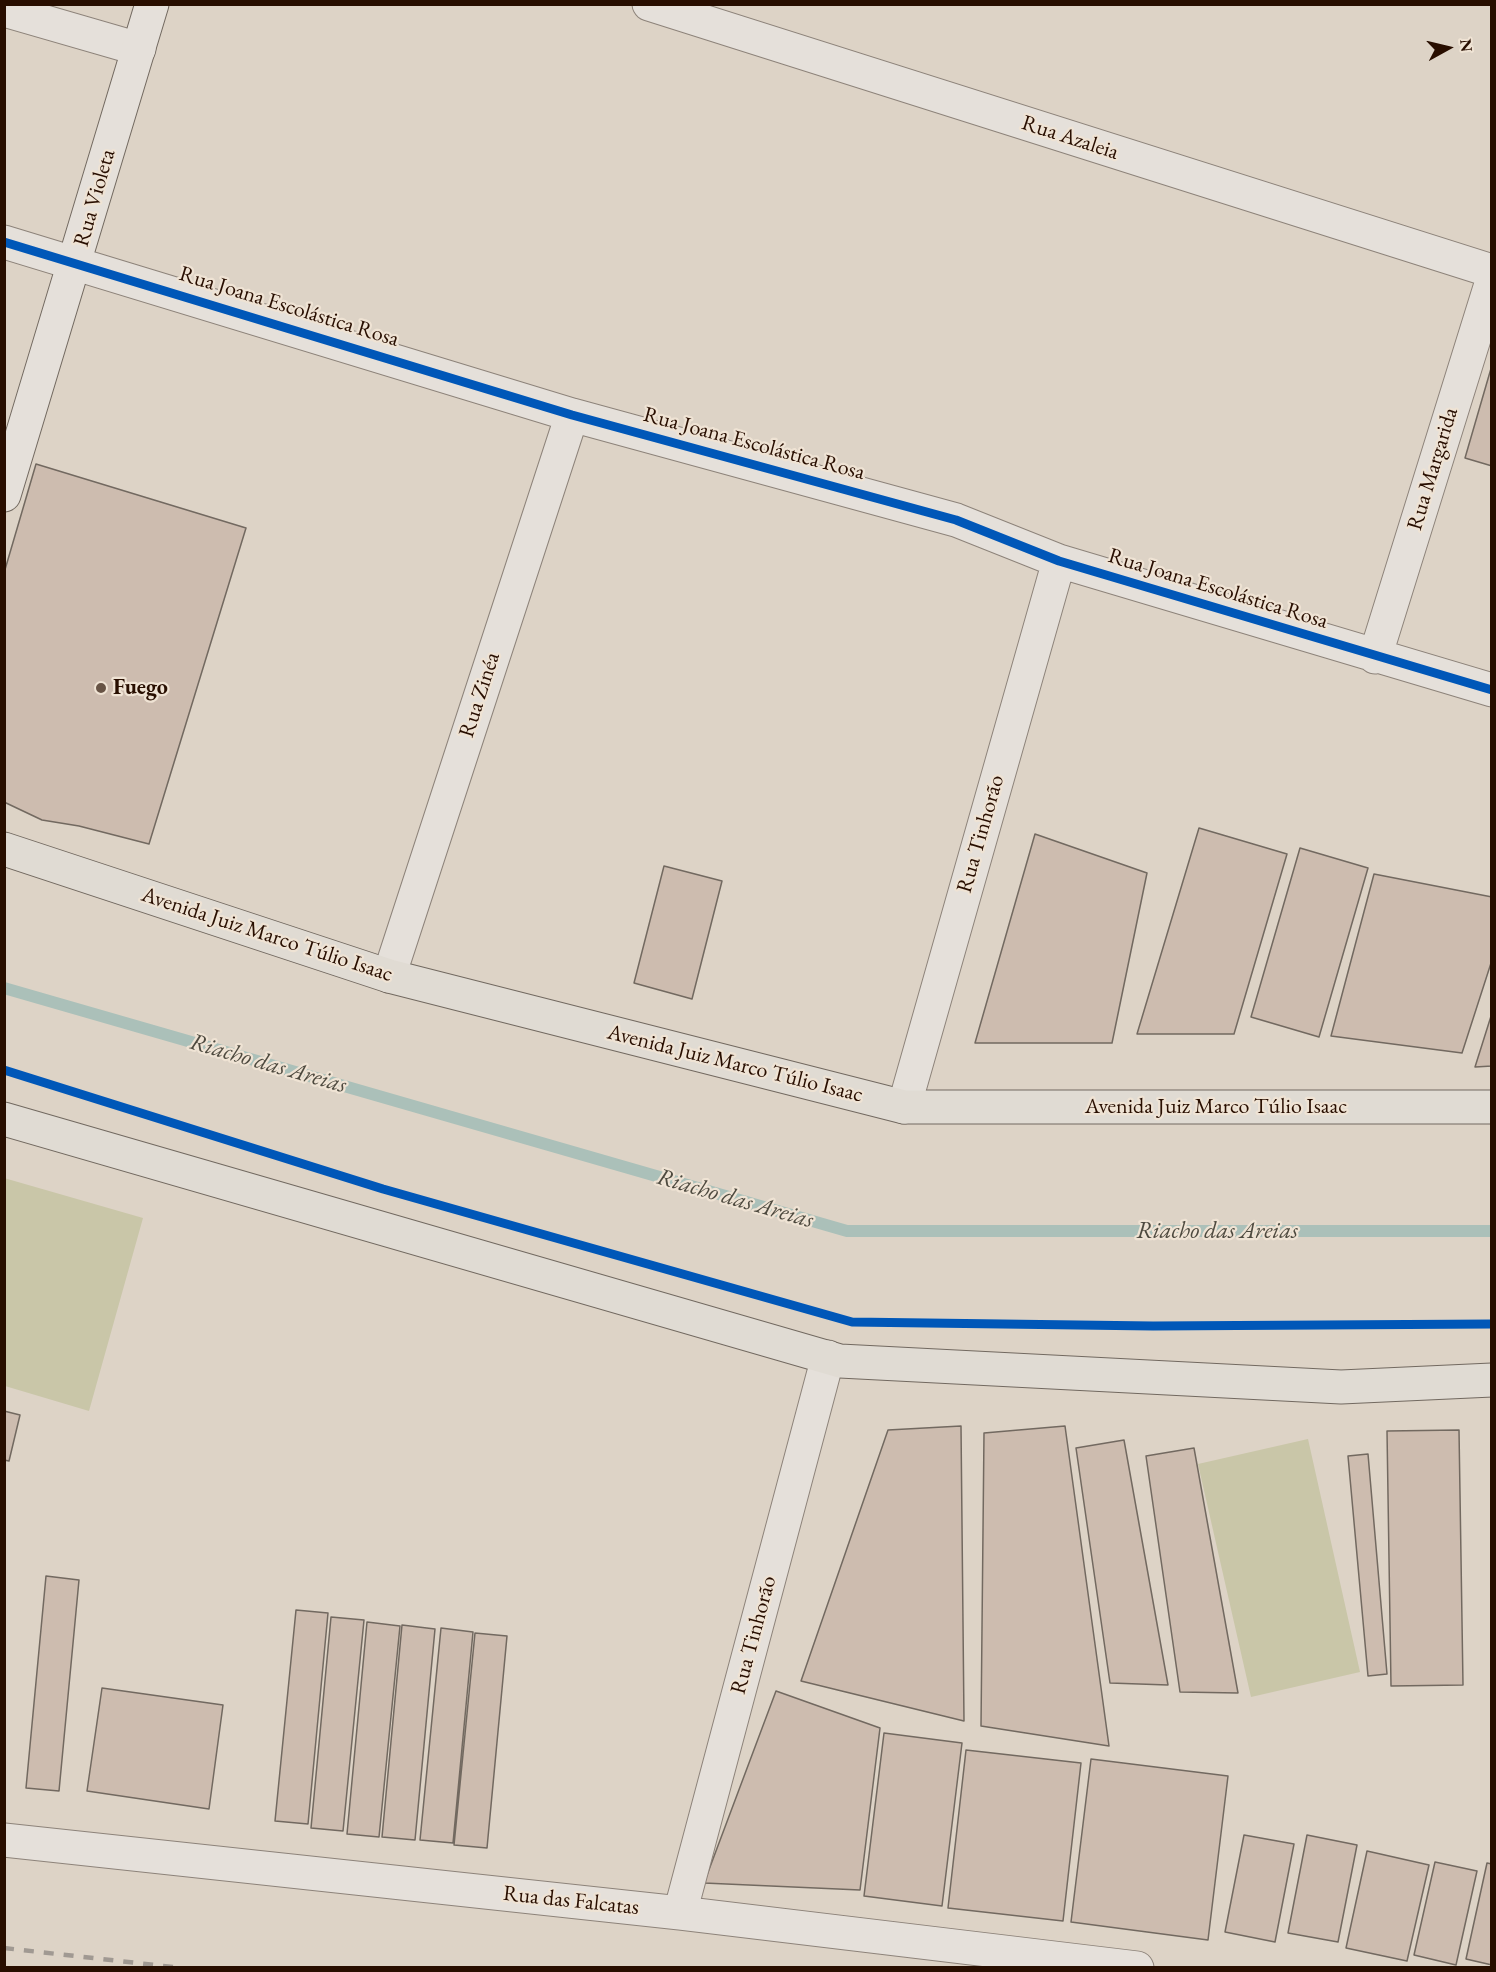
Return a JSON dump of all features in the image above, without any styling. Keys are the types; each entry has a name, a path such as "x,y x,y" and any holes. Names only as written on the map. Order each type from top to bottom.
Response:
{"main road":[{"name":"Avenida Juiz Marco Túlio Isaac","path":"4,849 389,976 904,1107 1491,1107"},
{"path":"4,1119 840,1360 1341,1387 1491,1380"}],"street":[{"name":"Rua Violeta","path":"4,495 152,4"},
{"name":"Rua Azaleia","path":"649,4 1491,271"},
{"path":"4,10 139,48"},
{"name":"Rua Joana Escolástica Rosa","path":"4,242 572,414 957,520 1059,561 1491,690"},
{"name":"Rua Margarida","path":"1375,657 1491,281"},
{"name":"Rua Zinéa","path":"389,976 572,414"},
{"name":"Rua Tinhorão","path":"904,1107 1059,561"},
{"name":"Rua Tinhorão","path":"680,1913 828,1357"},
{"name":"Rua das Falcatas","path":"4,1840 680,1913 1137,1968"}],"shaded area":[{"path":"4,1178 143,1218 89,1411 5,1386"},
{"path":"1308,1439 1360,1672 1251,1697 1198,1464"}],"building":[{"path":"1492,365 1492,466 1465,458"},
{"name":"Fuego","path":"36,464 246,528 149,844 79,826 42,820 4,802 4,573"},
{"path":"1199,828 1287,854 1234,1034 1137,1034"},
{"path":"1035,834 1147,873 1112,1043 975,1043"},
{"path":"1300,848 1368,868 1319,1037 1251,1017"},
{"path":"664,866 722,881 692,999 634,983"},
{"path":"1374,874 1492,897 1492,960 1462,1053 1331,1036"},
{"path":"1492,1013 1492,1066 1475,1067"},
{"path":"4,1411 20,1415 9,1461 4,1460"},
{"path":"961,1426 964,1721 801,1681 888,1430"},
{"path":"1065,1426 1109,1746 981,1726 984,1433"},
{"path":"1459,1430 1463,1685 1391,1686 1387,1431"},
{"path":"1124,1440 1168,1685 1110,1683 1076,1448"},
{"path":"1194,1448 1238,1693 1180,1692 1146,1456"},
{"path":"1368,1454 1387,1674 1368,1676 1348,1456"},
{"path":"46,1576 79,1580 59,1791 26,1788"},
{"path":"296,1610 328,1613 308,1824 275,1821"},
{"path":"331,1617 364,1620 343,1831 311,1828"},
{"path":"367,1622 400,1626 379,1837 347,1834"},
{"path":"402,1625 435,1629 415,1840 382,1837"},
{"path":"441,1628 473,1632 453,1843 420,1840"},
{"path":"475,1633 507,1636 487,1848 454,1845"},
{"path":"102,1688 223,1705 209,1809 87,1791"},
{"path":"776,1691 880,1728 860,1890 704,1883"},
{"path":"884,1733 962,1743 942,1906 864,1896"},
{"path":"966,1750 1081,1763 1063,1921 948,1908"},
{"path":"1091,1759 1228,1776 1208,1940 1071,1922"},
{"path":"1244,1835 1294,1844 1275,1942 1225,1932"},
{"path":"1307,1835 1357,1845 1338,1942 1288,1933"},
{"path":"1367,1851 1429,1865 1407,1961 1346,1948"},
{"path":"1435,1862 1477,1871 1456,1965 1414,1955"},
{"path":"1487,1863 1492,1864 1492,1965 1466,1959"}],"waterway":[{"name":"Riacho das Areias","path":"4,988 847,1231 1492,1231"}],"railway":[{"path":"4,1948 181,1968"}],"cycle path":[{"path":"4,242 572,415 956,520 1059,561 1492,690"},
{"path":"4,1070 383,1189 852,1322 1153,1326 1492,1324"}],"place":[{"name":"Fuego","path":"101,688"}]}
